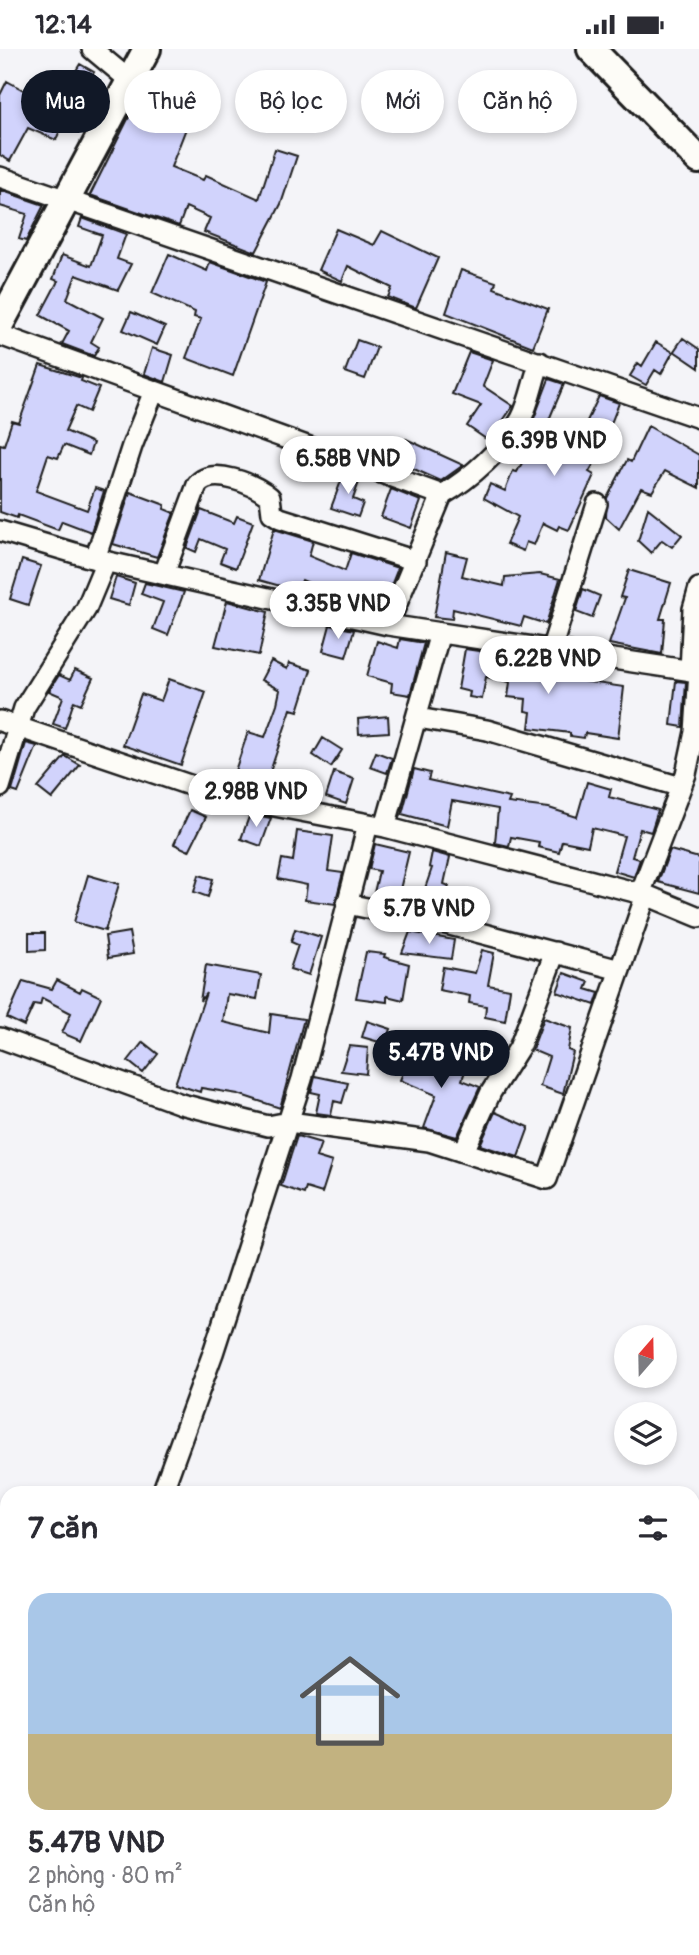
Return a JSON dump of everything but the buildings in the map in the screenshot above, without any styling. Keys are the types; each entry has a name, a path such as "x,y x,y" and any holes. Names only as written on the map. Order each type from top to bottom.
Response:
{"street":[{"path":"92,49 124,76"},
{"path":"134,70 147,49"},
{"path":"591,49 699,160"},
{"path":"0,324 124,87"},
{"path":"0,177 66,197 699,418"},
{"path":"0,335 442,495"},
{"path":"388,625 442,495 489,456 513,431 522,417 540,362"},
{"path":"0,787 9,724 24,708 86,609 132,446 154,391"},
{"path":"164,574 197,485 203,477 212,475 260,489 270,497 272,513 280,517 416,561"},
{"path":"551,650 597,504"},
{"path":"0,531 101,560 388,625 696,672"},
{"path":"0,1038 181,1104 268,1126 289,1122 429,1141 547,1179 681,787 695,732 693,608 699,589"},
{"path":"165,1486 213,1353 289,1122 347,904 418,718 440,633"},
{"path":"418,718 487,730 681,787"},
{"path":"9,724 222,796 376,825 643,895 699,917"},
{"path":"347,904 446,924 620,970"},
{"path":"464,1151 491,1092 519,1048 555,952"}]}
